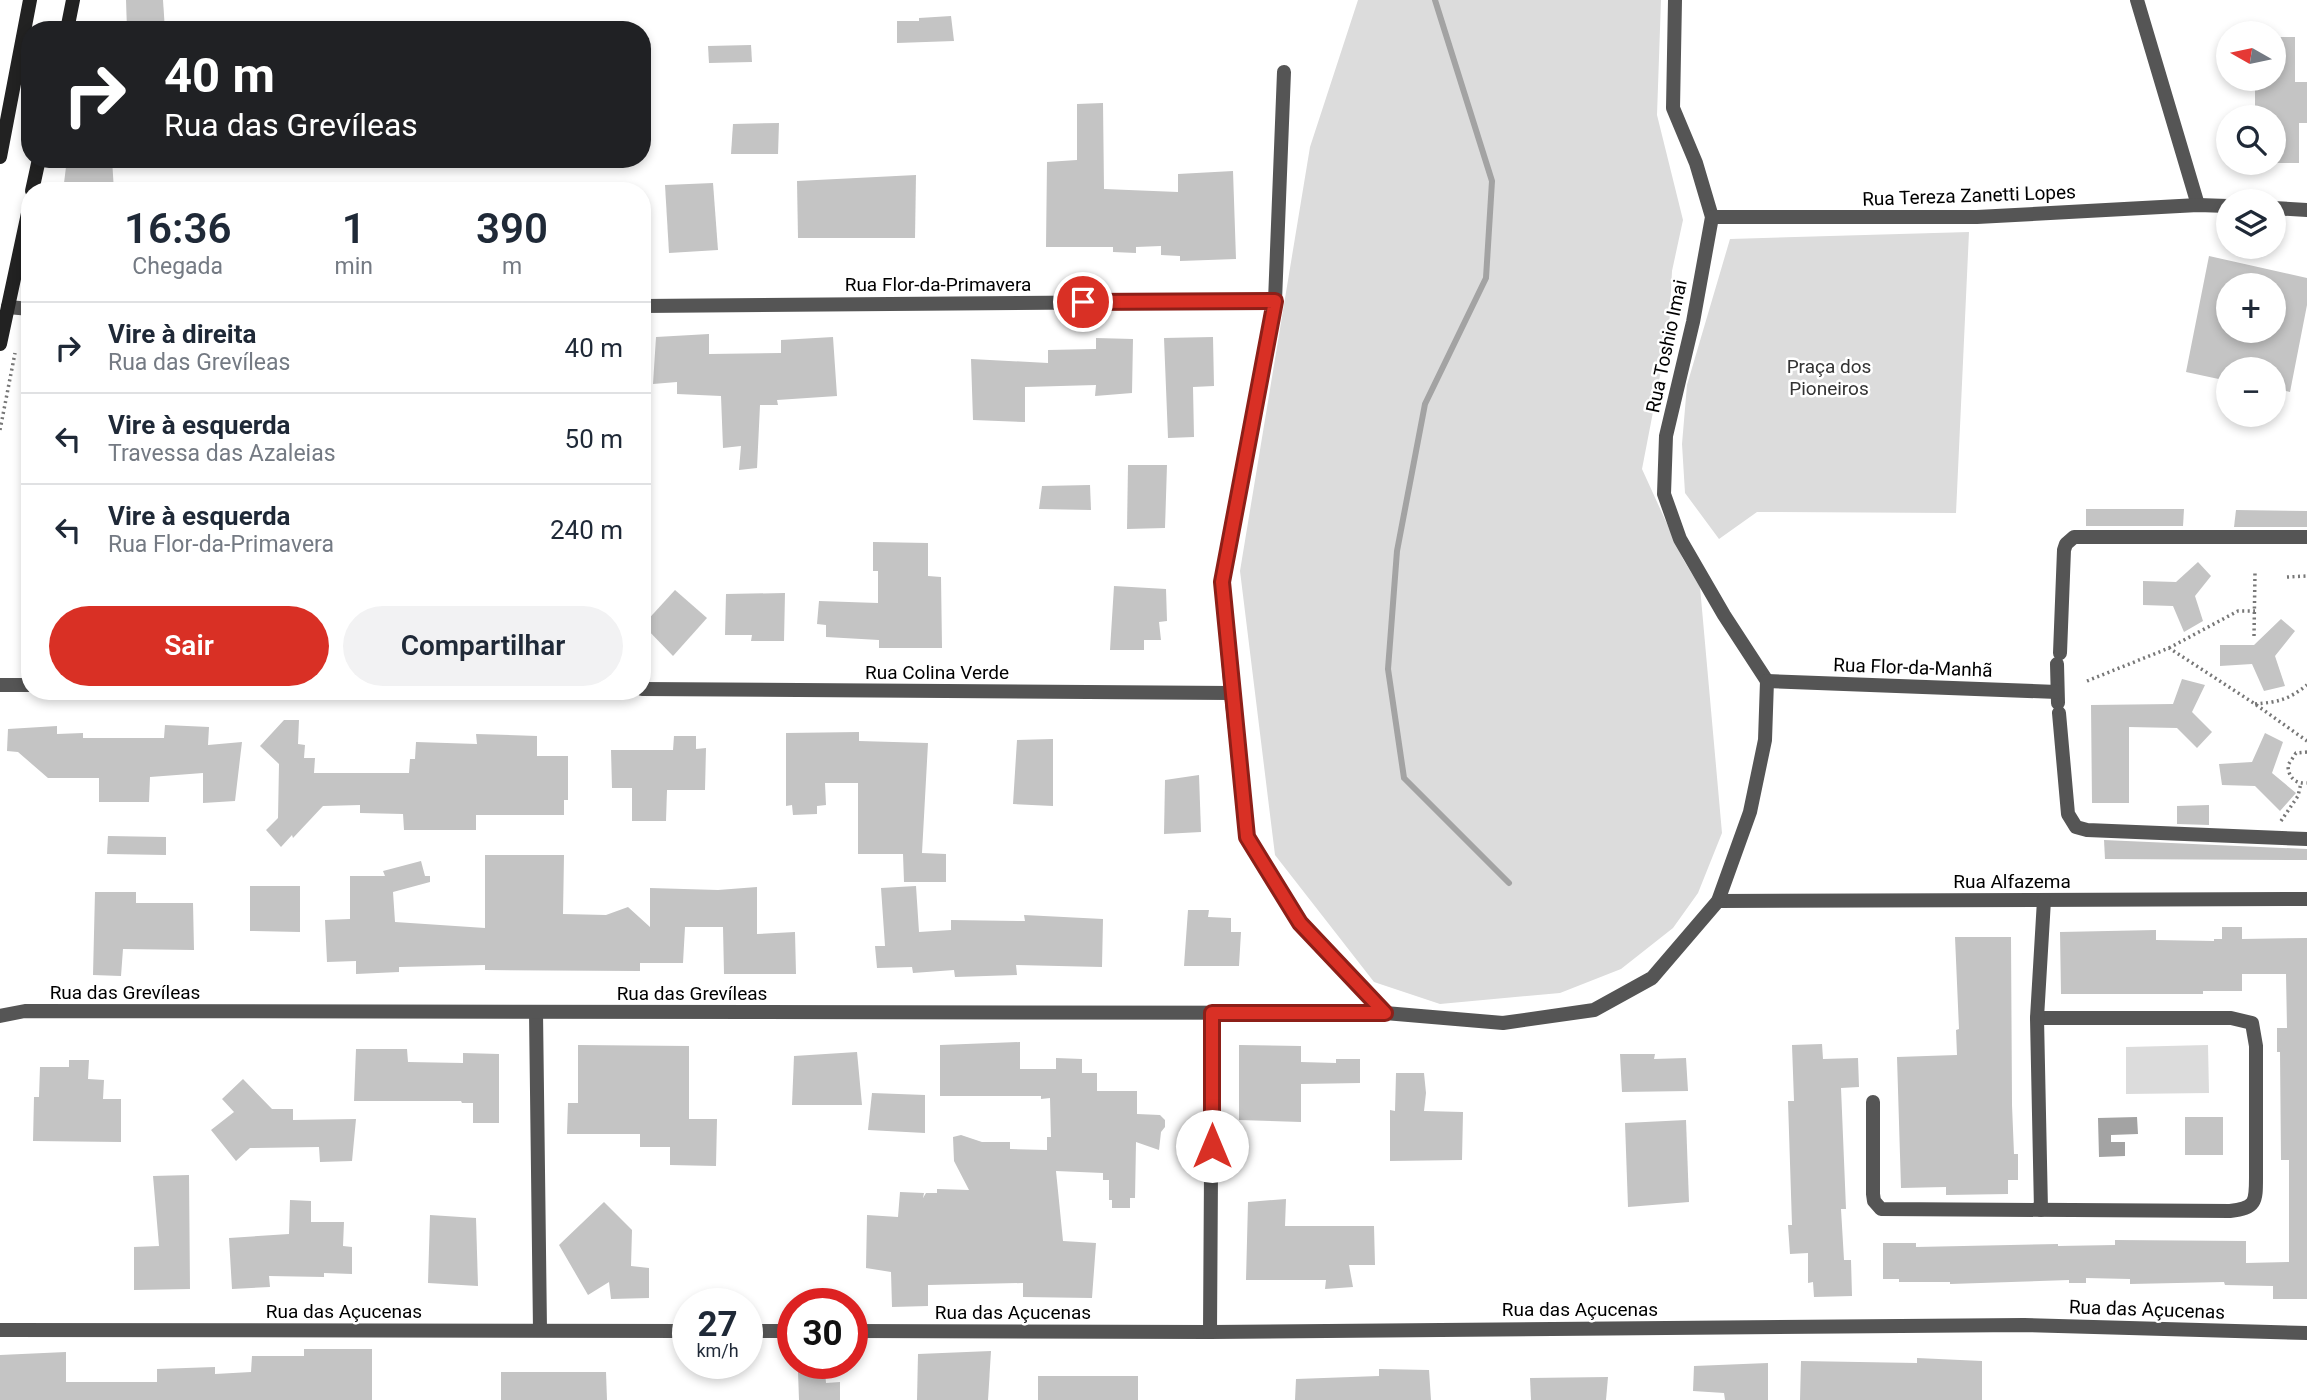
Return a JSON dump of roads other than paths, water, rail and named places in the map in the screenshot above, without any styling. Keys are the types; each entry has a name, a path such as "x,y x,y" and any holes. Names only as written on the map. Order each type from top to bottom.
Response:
{"main road":[{"path":"26,21 30,0"},
{"path":"69,21 73,0"},
{"path":"0,158 21,47"},
{"path":"0,344 21,246"}],"street":[{"name":"Rua Toshio Imai","path":"1675,0 1673,108 1696,163 1712,217 1693,322 1666,436 1664,494 1680,539 1724,615 1767,681"},
{"path":"2137,0 2198,205"},
{"path":"1284,72 1275,301 1222,582 1231,693 1247,837 1300,923 1385,1013"},
{"name":"Rua Tereza Zanetti Lopes","path":"1712,217 1977,217 2216,206"},
{"path":"2286,209 2307,210"},
{"name":"Rua Flor-da-Primavera","path":"651,306 1275,301"},
{"path":"8,307 21,308"},
{"path":"2307,537 2074,537 2064,550 2058,703 2068,814 2076,827 2087,830 2307,839"},
{"path":"1718,901 1750,812 1765,740 1767,681"},
{"name":"Rua Flor-da-Manhã","path":"1767,681 2058,703"},
{"path":"0,685 21,685"},
{"name":"Rua Colina Verde","path":"651,689 1231,693"},
{"name":"Rua Alfazema","path":"1718,901 2307,899"},
{"path":"2040,1210 2037,1018 2044,900"},
{"name":"Rua das Grevíleas","path":"0,1016 25,1011 1385,1013 1503,1023 1594,1010 1652,978 1718,901"},
{"path":"536,1012 540,1330"},
{"path":"1210,1332 1212,1013"},
{"path":"1873,1102 1873,1194 1874,1201 1881,1209 2230,1211 2249,1208 2252,1205 2256,1192 2256,1046 2252,1023 2242,1019 2037,1018"},
{"name":"Rua das Açucenas","path":"868,1331 1210,1332 2024,1325 2307,1333"},
{"name":"Rua das Açucenas","path":"0,1330 672,1331"}],"waterway":[{"path":"1435,0 1492,181 1486,278 1425,404 1397,551 1388,669 1404,778 1509,883"}],"park label":[{"name":"Praça dos Pioneiros","path":"1829,377"}]}
